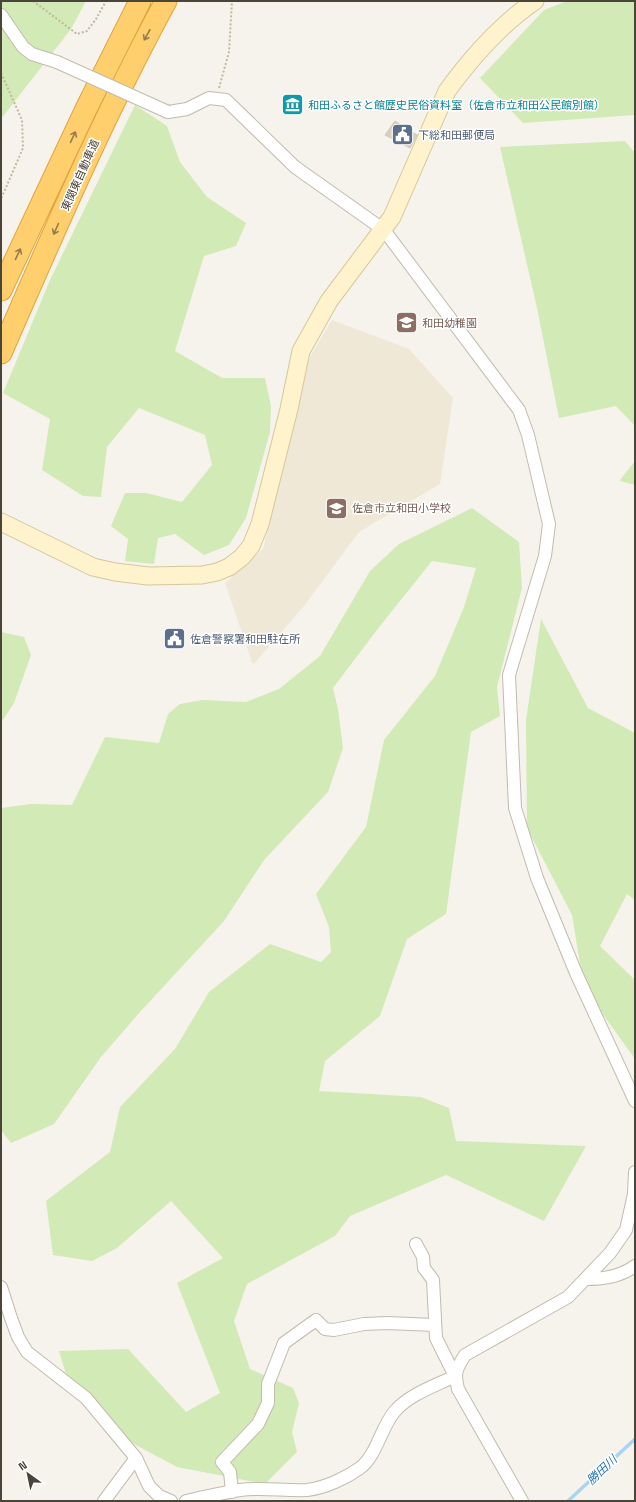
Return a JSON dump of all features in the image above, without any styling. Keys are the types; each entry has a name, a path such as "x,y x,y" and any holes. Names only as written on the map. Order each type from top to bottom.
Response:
{"highway":[{"name":"東関東自動車道","path":"1,290 86,109 140,1"},
{"name":"東関東自動車道","path":"1,353 100,131 142,44 166,1"}],"street":[{"path":"1,522 93,567 115,572 148,576 202,575 217,572 229,567 242,557 257,535 289,409 301,351 329,301 384,230 392,217 448,91 459,75 481,51 514,17 535,1"},
{"path":"1,14 23,47 32,54 57,62 168,112 187,109 209,98 226,100 295,167 384,230 519,410 528,435 549,524 545,556 509,675 514,808 537,878 576,973 635,1101"},
{"path":"186,1501 232,1492 271,1488 308,1490 338,1481 361,1467 371,1456 378,1438 395,1411 411,1397 455,1376 458,1366 465,1355 568,1297 610,1254 626,1230 634,1194 635,1172"},
{"path":"416,1244 423,1257 424,1268 433,1280 434,1325 436,1338 455,1376 458,1389 522,1501"},
{"path":"585,1279 608,1278 628,1272 635,1266"},
{"path":"1,1287 13,1325 27,1352 86,1398 136,1458 149,1486 159,1496 171,1501"},
{"path":"232,1492 230,1472 222,1462 258,1424 268,1404 268,1384 284,1343 316,1320 325,1329 334,1330 364,1324 434,1325"},
{"path":"104,1501 136,1458"}],"path":[{"path":"33,1 77,34 87,31 106,1"},
{"path":"216,99 229,52 232,1"},
{"path":"1,73 22,120 23,148 1,199"}],"shaded area":[{"name":"佐倉市立和田小学校","path":"332,320 409,349 453,398 440,484 359,532 304,606 253,665 225,583 263,549 309,358"}],"green space":[{"path":"1,1 86,1 71,29 1,119"},
{"path":"567,1 635,1 635,115 523,123 480,78 544,10"},
{"path":"135,105 167,126 180,162 207,197 246,223 236,246 204,256 175,351 222,378 265,378 271,406 270,432 246,518 229,545 204,555 175,534 158,538 154,564 125,561 128,539 111,526 125,493 146,493 182,502 212,465 205,435 139,408 107,447 101,497 83,496 42,470 50,419 3,393 50,280"},
{"path":"625,141 635,153 635,426 616,406 559,418 537,308 500,147"},
{"path":"635,461 635,485 620,481 620,480"},
{"path":"472,508 519,542 522,588 497,687 500,716 471,732 446,914 407,939 380,1016 325,1061 319,1091 421,1097 449,1108 456,1141 586,1146 544,1221 446,1175 350,1216 335,1236 247,1284 234,1321 250,1369 293,1388 299,1403 292,1432 297,1452 265,1484 177,1467 117,1435 69,1384 59,1351 128,1349 186,1412 220,1393 177,1283 223,1258 171,1201 117,1248 92,1261 53,1255 46,1201 110,1152 120,1107 175,1049 209,992 270,944 321,962 331,952 329,927 316,894 366,827 384,740 435,676 464,607 476,568 432,561 333,688 338,709 343,748 328,792 264,860 224,921 140,1012 101,1057 54,1124 11,1143 1,1130 1,808 31,804 72,805 105,737 159,743 168,714 180,704 202,700 246,702 279,689 320,656 370,571 399,544"},
{"path":"541,619 588,708 635,733 635,900 627,894 600,946 635,980 635,1059 584,988 572,915 527,828 526,720"},
{"path":"1,632 24,637 31,655 14,703 1,723"}],"building":[{"path":"395,121 417,135 410,148 385,135"}],"waterway":[{"name":"勝田川","path":"568,1501 635,1439"}],"place":[{"name":"和田ふるさと館歴史民俗資料室（佐倉市立和田公民館別館）","path":"293,105"},
{"name":"下総和田郵便局","path":"402,135"},
{"name":"和田幼稚園","path":"406,323"},
{"name":"佐倉市立和田小学校","path":"336,508"},
{"name":"佐倉警察署和田駐在所","path":"175,639"}]}
